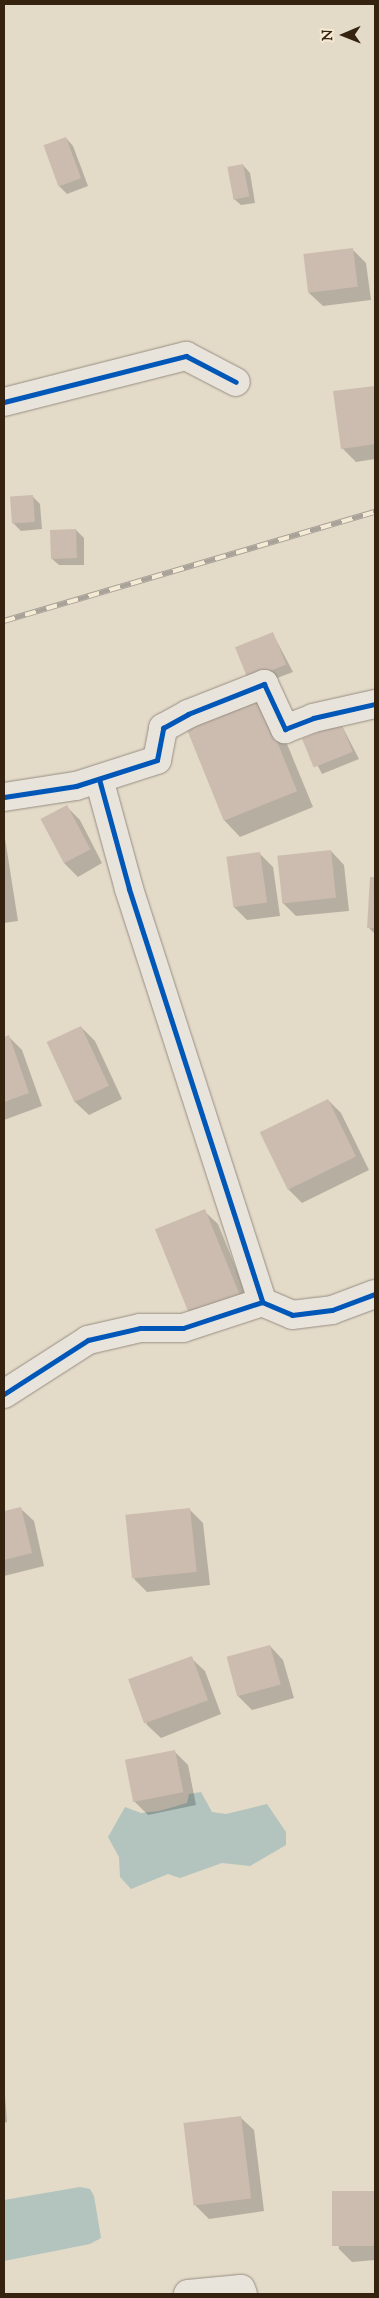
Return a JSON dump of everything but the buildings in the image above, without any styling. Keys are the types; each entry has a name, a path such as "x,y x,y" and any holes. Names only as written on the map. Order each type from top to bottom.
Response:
{"street":[{"path":"4,402 186,356 236,382"},
{"path":"4,797 99,779 157,760 164,728 188,714 264,684 285,729 312,718 375,704"},
{"path":"99,779 129,889 262,1302"},
{"path":"4,1394 88,1340 140,1328 183,1328 262,1302 292,1315 332,1310 375,1294"},
{"path":"188,2294 241,2289 243,2294"}],"shaded area":[{"path":"201,1792 212,1812 226,1814 267,1804 286,1832 286,1845 250,1866 222,1863 180,1878 168,1874 131,1889 120,1877 119,1857 108,1837 125,1807 141,1813 159,1811 187,1803 189,1794"},
{"path":"80,2187 90,2189 94,2196 101,2238 90,2244 4,2261 4,2200"}],"railway":[{"path":"4,621 375,512"}],"cycle path":[{"path":"4,402 186,356 236,382"},
{"path":"4,797 76,786 157,760 163,728 188,714 264,684 285,729 313,718 375,704"},
{"path":"99,779 129,889 262,1302 292,1315 332,1310 375,1294"},
{"path":"4,1394 88,1340 140,1328 183,1328 262,1302"}]}
